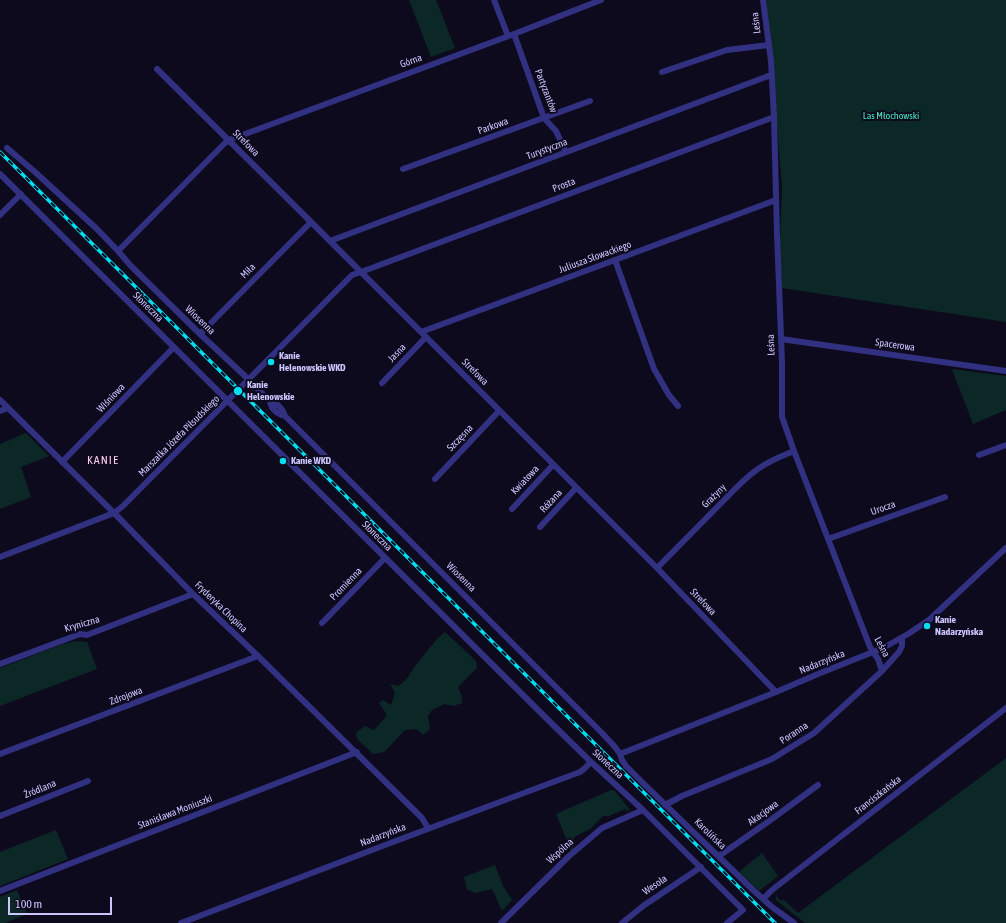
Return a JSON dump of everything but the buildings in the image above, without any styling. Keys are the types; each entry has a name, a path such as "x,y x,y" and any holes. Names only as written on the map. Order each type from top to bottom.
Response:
{"street":[{"name":"Partyzantów","path":"494,0 511,35 544,118 556,131 566,152"},
{"name":"Górna","path":"229,140 601,0"},
{"name":"Leśna","path":"763,0 769,45 774,117 782,417 870,647 878,659 882,671"},
{"path":"662,72 727,50 769,45"},
{"name":"Strefowa","path":"157,69 657,568 776,692"},
{"name":"Turystyczna","path":"330,241 771,75"},
{"name":"Parkowa","path":"403,170 590,101"},
{"name":"Prosta","path":"361,272 774,117"},
{"path":"118,251 229,140"},
{"name":"Wiosenna","path":"7,148 97,229 131,266 270,401 271,406 276,411 285,416 602,733 620,754"},
{"name":"Słoneczna","path":"0,174 385,558 591,762 701,867 743,910 727,923"},
{"path":"0,215 21,194"},
{"name":"Juliusza Słowackiego","path":"421,332 776,200"},
{"name":"Miła","path":"200,334 311,222"},
{"path":"615,260 654,368 669,395 678,406"},
{"name":"Marszałka Józefa Piłsudskiego","path":"0,557 114,513 124,506 352,275 361,272"},
{"name":"Jasna","path":"382,383 426,337"},
{"name":"Spacerowa","path":"781,339 1006,371"},
{"name":"Wiśniowa","path":"62,462 174,347"},
{"name":"Fryderyka Chopina","path":"0,400 193,594 357,752 422,818 428,828"},
{"path":"0,411 8,408"},
{"name":"Szczęsna","path":"435,479 500,411"},
{"path":"979,455 1006,445"},
{"name":"Grażyny","path":"657,568 748,477 765,464 794,451"},
{"name":"Kwiatowa","path":"512,509 553,465"},
{"name":"Różana","path":"540,527 576,488"},
{"name":"Urocza","path":"828,539 945,497"},
{"name":"Nadarzyńska","path":"620,754 883,648 902,638 930,620 1006,548"},
{"name":"Promienna","path":"322,623 385,558"},
{"name":"Kryniczna","path":"0,664 80,634 87,635 193,594"},
{"name":"Poranna","path":"665,805 682,796 772,759 814,733 882,671 899,652 902,646 902,638"},
{"name":"Zdrojowa","path":"0,754 258,656"},
{"name":"Franciszkańska","path":"763,899 772,890 1006,708"},
{"name":"Stanisława Moniuszki","path":"0,891 357,752"},
{"name":"Karolińska","path":"620,754 626,766 665,805 763,899 794,923"},
{"name":"Nadarzyńska","path":"181,923 428,828 580,772 591,762"},
{"name":"Źródlana","path":"0,816 88,781"},
{"name":"Akacjowa","path":"719,856 818,785"},
{"name":"Wspólna","path":"501,923 568,857 602,828 643,810"},
{"name":"Wesoła","path":"622,923 642,906 701,867"}],"green space":[{"path":"409,0 436,0 455,48 431,57"},
{"name":"Las Młochowski","path":"766,0 1006,0 1006,322 782,288 780,245 782,185"},
{"path":"952,369 1006,376 1006,410 973,424"},
{"path":"26,433 49,456 21,467 31,497 0,509 0,444"},
{"path":"445,632 476,661 477,668 458,687 462,696 462,703 454,706 444,704 432,710 428,716 430,729 423,735 416,729 405,730 384,752 373,754 357,739 356,733 365,726 374,730 387,715 379,703 383,700 391,705 395,693 390,684 398,686 404,682 429,648"},
{"path":"76,641 87,642 97,669 0,706 0,668 63,644"},
{"path":"1006,758 1006,923 805,923 776,900 776,894 781,901 784,900 798,913"},
{"path":"614,790 630,810 628,811 625,809 609,816 603,816 590,829 574,837 573,850 571,851 556,814"},
{"path":"56,830 68,859 0,886 0,852"},
{"path":"762,853 778,876 759,891 739,872"},
{"path":"495,865 503,886 512,900 502,911 492,889 476,893 467,890 464,877"},
{"path":"17,890 27,914 5,923 0,923 0,897"}],"railway":[{"path":"0,152 775,923"}],"place":[{"name":"Kanie Helenowskie WKD","path":"271,362"},
{"name":"Kanie Helenowskie","path":"238,391"},
{"name":"Kanie WKD","path":"283,461"},
{"name":"Kanie Nadarzyńska","path":"927,626"}],"district":[{"name":"KANIE","path":"103,460"}]}
